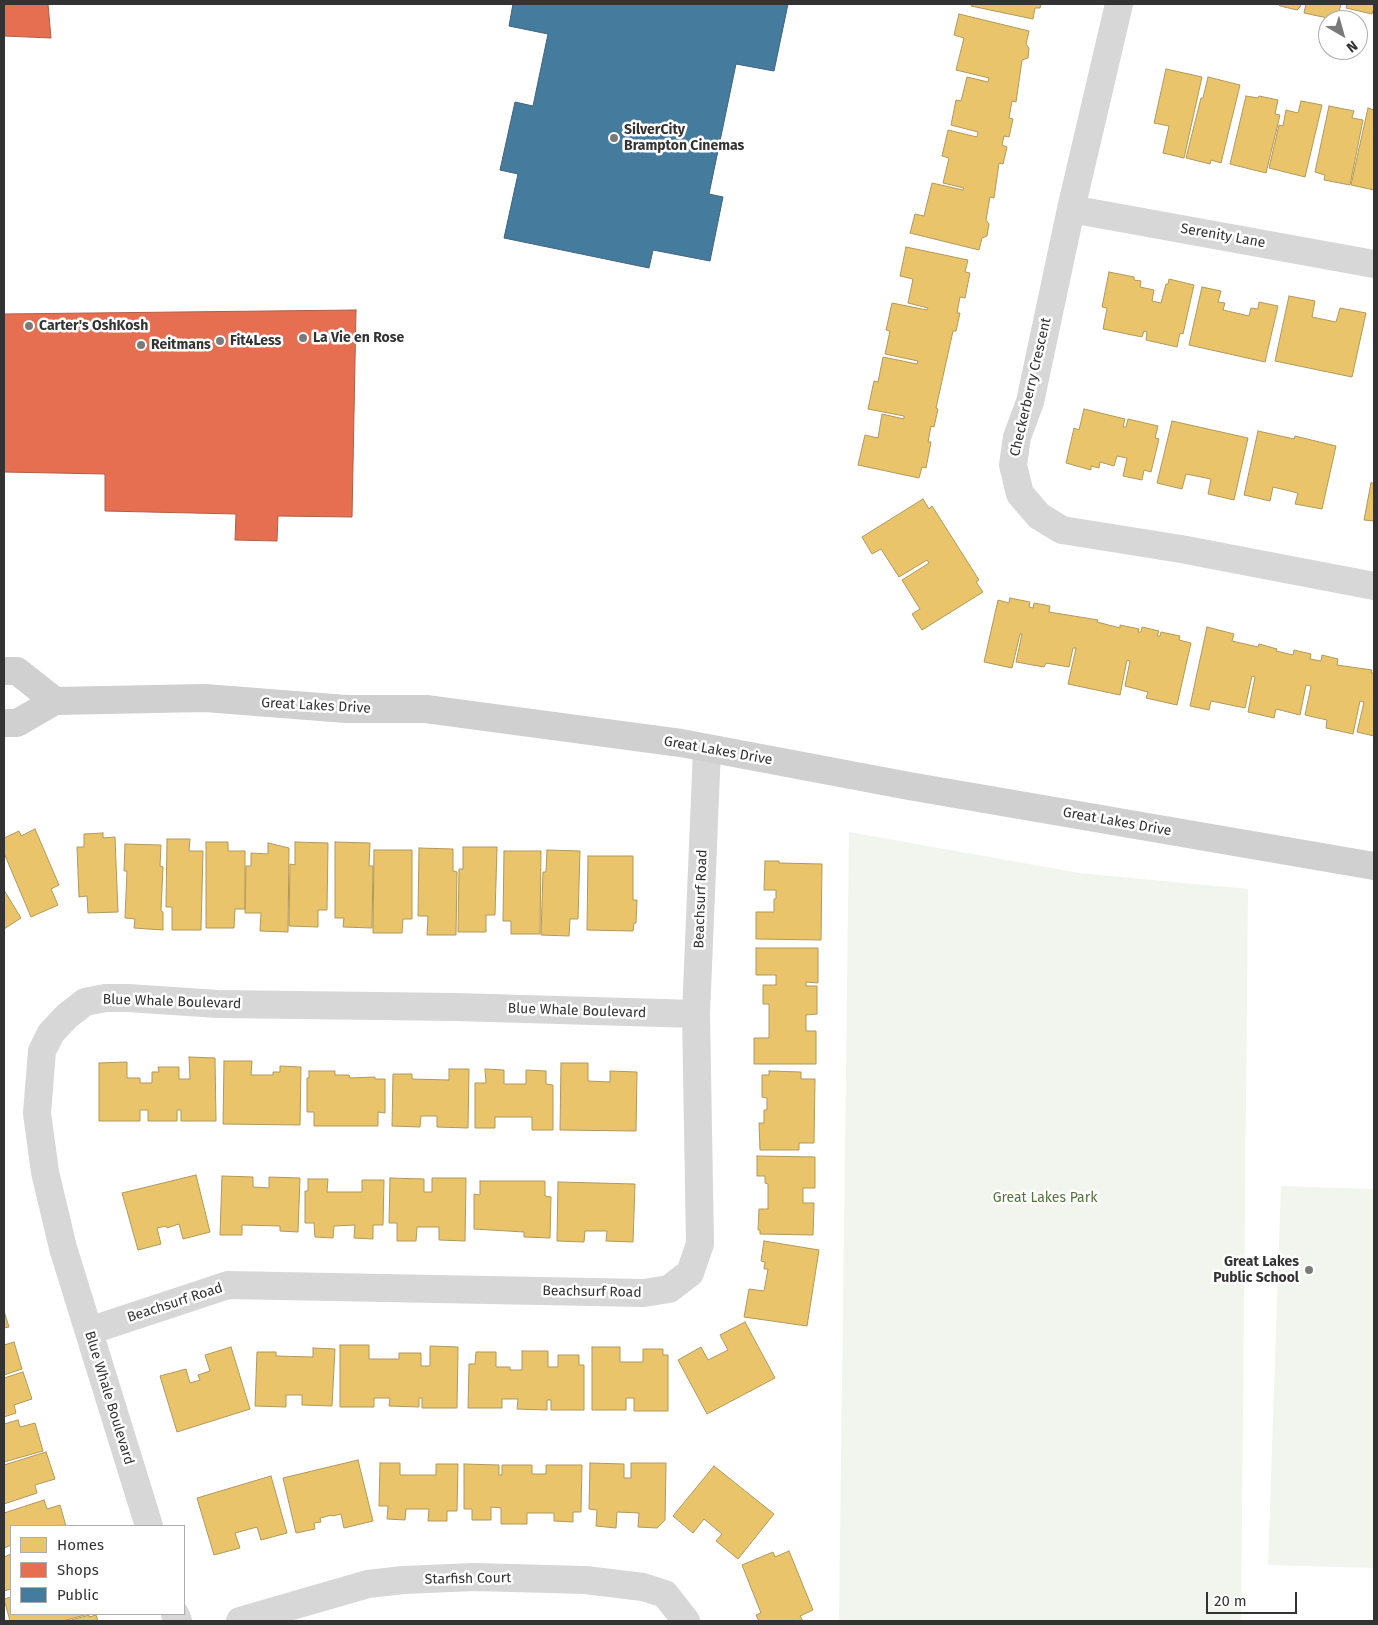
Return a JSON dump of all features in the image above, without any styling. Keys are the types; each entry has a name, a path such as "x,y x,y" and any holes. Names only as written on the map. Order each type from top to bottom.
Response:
{"street":[{"name":"Checkerberry Crescent","path":"1119,4 1071,209 1030,402 1017,438 1013,465 1020,494 1039,516 1062,530 1181,549 1374,586"},
{"name":"Serenity Lane","path":"1071,209 1374,264"},
{"path":"4,671 17,671 55,701"},
{"name":"Great Lakes Drive","path":"4,723 18,723 55,701 204,698 346,710 426,709 680,743 994,802 1374,866"},
{"name":"Beachsurf Road","path":"89,1331 228,1285 644,1293 668,1289 690,1273 700,1244 696,1014 707,749"},
{"name":"Blue Whale Boulevard","path":"149,1525 63,1248 45,1172 37,1112 42,1051 51,1033 67,1016 85,1002 105,998 218,1004 696,1014"},
{"name":"Starfish Court","path":"240,1621 368,1584 403,1580 475,1577 585,1580 643,1587 665,1594 686,1621"}],"green space":[{"name":"Great Lakes Park","path":"849,832 1079,873 1248,889 1241,1621 839,1621"},
{"path":"1281,1186 1374,1189 1374,1568 1268,1565"}],"building: Homes":[{"path":"972,4 1041,4 1040,8 1035,8 1033,19 971,6"},
{"path":"1278,4 1301,4 1297,10"},
{"path":"1306,4 1341,4 1340,10 1318,10 1318,16 1304,13"},
{"path":"1347,4 1374,4 1372,14 1368,13 1368,10 1346,8"},
{"path":"959,14 1029,31 1026,44 1029,48 1028,58 1022,60 1016,102 1012,101 1009,118 1013,119 1009,137 1004,136 1002,145 1007,147 1003,164 999,163 994,198 990,197 986,220 989,224 987,236 982,238 979,250 910,233 915,214 924,216 932,183 963,190 964,188 943,183 949,158 942,156 948,130 977,137 978,132 951,125 956,100 961,101 967,77 988,82 989,78 956,70 964,38 954,35"},
{"path":"1166,69 1202,77 1184,158 1163,153 1169,126 1154,123"},
{"path":"1208,77 1240,85 1221,163 1211,160 1210,164 1186,158"},
{"path":"1246,96 1258,98 1259,96 1278,100 1275,114 1280,115 1266,173 1230,164"},
{"path":"1301,101 1322,105 1305,177 1269,168 1279,125 1283,126 1286,110 1298,113"},
{"path":"1329,106 1354,111 1352,118 1363,120 1350,185 1324,180 1325,175 1315,172"},
{"path":"1368,108 1374,110 1374,190 1351,185"},
{"path":"906,247 968,260 965,272 970,273 965,298 960,297 957,313 960,313 956,331 953,331 936,408 938,409 934,427 931,426 928,442 931,442 926,468 922,467 919,478 858,465 865,435 878,438 882,414 904,419 904,416 868,409 874,381 878,382 883,357 917,364 918,361 885,354 890,331 886,330 892,303 927,310 928,308 908,303 913,279 900,276"},
{"path":"1109,272 1134,277 1134,280 1141,281 1140,287 1154,290 1152,301 1161,303 1169,279 1194,285 1183,334 1180,333 1177,347 1146,340 1147,332 1144,331 1142,337 1103,329 1107,308 1102,307"},
{"path":"1202,287 1221,291 1218,302 1225,303 1223,310 1249,316 1251,308 1258,309 1259,302 1278,306 1265,362 1189,345"},
{"path":"1289,296 1315,301 1312,317 1336,322 1340,308 1366,313 1352,377 1275,361"},
{"path":"1084,409 1125,419 1123,427 1126,427 1128,419 1158,426 1155,438 1159,439 1151,472 1144,470 1142,480 1123,476 1127,458 1117,456 1114,466 1100,462 1099,468 1091,466 1091,470 1066,463 1074,428 1079,430"},
{"path":"1172,421 1248,438 1234,500 1208,494 1211,479 1186,474 1182,489 1157,483"},
{"path":"1258,431 1294,439 1295,436 1336,446 1322,509 1295,504 1298,493 1273,487 1270,501 1244,495"},
{"path":"1371,483 1374,483 1374,521 1364,520"},
{"path":"923,499 929,509 932,506 979,580 976,582 983,592 922,630 912,614 920,609 902,580 929,563 927,560 899,577 881,549 872,554 862,537"},
{"path":"1010,598 1030,602 1029,607 1033,608 1034,603 1050,606 1049,612 1098,620 1097,622 1120,628 1120,625 1139,629 1138,632 1141,632 1142,627 1159,631 1157,636 1160,636 1161,632 1180,636 1179,640 1191,643 1177,705 1146,698 1148,692 1125,686 1130,661 1127,660 1120,695 1068,684 1076,648 1073,648 1069,667 1046,663 1044,667 1016,662 1022,634 1020,634 1012,668 984,662 998,600 1009,603"},
{"path":"1207,627 1234,634 1232,641 1258,647 1259,644 1293,655 1294,650 1311,654 1310,659 1321,661 1322,655 1338,659 1337,665 1372,670 1371,673 1374,673 1374,736 1357,732 1364,702 1360,701 1353,734 1326,728 1327,720 1305,715 1311,686 1306,685 1300,715 1276,709 1274,718 1248,712 1255,677 1252,676 1245,708 1211,701 1209,710 1190,706"},
{"path":"35,829 59,885 51,889 58,905 31,917 4,853 4,838 19,831 21,836"},
{"path":"103,833 103,838 115,837 118,912 88,913 87,896 79,897 77,847 84,847 84,834"},
{"path":"167,839 190,839 189,851 203,851 201,930 172,930 172,907 166,907"},
{"path":"206,842 228,842 228,851 245,851 245,909 235,909 234,928 206,928"},
{"path":"295,842 328,843 327,910 318,910 318,927 289,926 290,864 295,865"},
{"path":"335,842 370,843 369,866 373,866 372,928 343,927 344,918 335,918"},
{"path":"268,843 289,848 288,932 260,931 261,913 245,913 246,866 251,866 251,853 268,854"},
{"path":"125,844 161,845 160,866 163,867 161,911 163,912 163,930 134,928 135,919 125,918 127,871 124,871"},
{"path":"463,847 497,847 495,915 486,915 486,932 458,932 459,869 463,869"},
{"path":"419,848 453,849 453,871 457,872 456,935 427,935 428,916 418,916"},
{"path":"374,850 412,850 412,919 403,919 402,933 373,933"},
{"path":"547,850 580,851 578,919 570,919 569,936 541,935 543,872 546,872"},
{"path":"504,851 541,851 540,934 511,934 511,921 503,921"},
{"path":"588,856 633,856 633,900 637,900 636,923 634,923 633,931 587,930"},
{"path":"765,861 822,864 821,940 756,939 756,912 774,912 774,899 776,899 776,890 764,890"},
{"path":"4,890 21,918 4,929"},
{"path":"756,948 818,948 818,983 806,982 806,986 817,986 817,1014 806,1015 806,1031 816,1031 816,1064 754,1064 754,1038 769,1038 769,1004 763,1004 763,985 776,985 776,975 756,975"},
{"path":"189,1057 215,1058 216,1121 181,1121 181,1110 177,1110 177,1121 148,1121 148,1110 140,1110 140,1121 99,1121 99,1063 127,1062 127,1078 140,1078 140,1083 152,1083 152,1072 159,1072 158,1067 179,1067 179,1079 190,1079"},
{"path":"224,1061 252,1061 251,1075 273,1075 273,1072 280,1072 280,1066 301,1067 300,1125 223,1124"},
{"path":"561,1063 588,1063 588,1081 610,1082 610,1071 637,1072 636,1131 560,1130"},
{"path":"449,1069 469,1069 468,1128 437,1127 437,1116 421,1116 420,1127 392,1126 393,1074 412,1074 412,1079 449,1080"},
{"path":"485,1069 504,1070 504,1084 526,1084 526,1070 546,1071 546,1084 553,1085 553,1130 532,1130 532,1117 495,1117 495,1128 475,1128 475,1083 486,1083"},
{"path":"309,1071 335,1071 335,1075 349,1075 350,1078 375,1077 375,1079 385,1079 385,1113 378,1112 378,1126 314,1126 314,1112 307,1112 307,1078 309,1078"},
{"path":"769,1071 801,1072 801,1079 815,1079 814,1143 799,1143 799,1150 760,1150 759,1123 764,1123 764,1110 767,1110 767,1098 762,1097 762,1075 769,1075"},
{"path":"757,1156 815,1157 815,1188 803,1188 803,1203 814,1203 813,1235 760,1234 760,1230 758,1230 759,1209 768,1209 768,1184 765,1183 765,1176 757,1176"},
{"path":"196,1175 210,1232 183,1239 179,1224 167,1228 166,1226 157,1228 161,1244 138,1250 122,1193"},
{"path":"222,1176 253,1177 253,1187 269,1188 269,1177 300,1178 298,1232 280,1231 280,1226 242,1225 242,1235 220,1235"},
{"path":"390,1178 424,1179 424,1192 432,1192 432,1178 466,1178 465,1241 439,1240 439,1227 417,1227 416,1241 397,1241 397,1223 389,1223"},
{"path":"308,1179 328,1179 327,1192 362,1192 362,1180 384,1180 383,1225 373,1225 373,1239 354,1238 355,1225 334,1226 333,1238 315,1237 314,1223 305,1223 305,1191 308,1191"},
{"path":"480,1181 545,1181 545,1196 551,1197 550,1238 524,1237 524,1232 474,1229 474,1194 480,1195"},
{"path":"558,1182 635,1184 633,1242 606,1241 607,1231 585,1231 584,1242 557,1241"},
{"path":"764,1241 819,1250 807,1326 744,1317 749,1289 764,1291 768,1269 764,1269 765,1262 761,1261"},
{"path":"4,1311 9,1327 4,1328"},
{"path":"745,1322 775,1378 707,1414 678,1360 701,1347 708,1360 728,1350 720,1335"},
{"path":"14,1342 22,1369 4,1375 4,1345"},
{"path":"340,1345 369,1345 369,1359 399,1359 399,1353 421,1353 421,1366 430,1366 430,1346 458,1347 457,1408 422,1408 422,1398 419,1398 419,1407 389,1406 390,1398 374,1398 374,1407 340,1407"},
{"path":"231,1347 250,1409 177,1432 160,1376 186,1369 190,1383 200,1380 198,1375 210,1371 205,1355"},
{"path":"592,1347 620,1347 620,1362 643,1362 643,1349 663,1349 663,1355 668,1355 668,1411 634,1411 634,1398 626,1398 626,1410 592,1410"},
{"path":"313,1348 335,1349 332,1406 302,1405 302,1395 286,1395 286,1407 255,1406 257,1352 276,1352 276,1356 313,1357"},
{"path":"522,1351 548,1351 548,1367 558,1367 558,1355 579,1355 579,1365 584,1365 584,1410 551,1410 551,1400 547,1400 547,1410 517,1409 518,1399 502,1399 502,1408 468,1408 469,1364 475,1364 476,1352 496,1352 496,1367 510,1367 510,1370 522,1370"},
{"path":"23,1372 32,1399 14,1405 16,1413 4,1417 4,1378"},
{"path":"18,1420 20,1427 35,1423 43,1451 4,1462 4,1424"},
{"path":"46,1452 55,1479 35,1485 37,1493 4,1504 4,1465"},
{"path":"358,1460 373,1521 344,1528 341,1514 332,1515 320,1518 321,1522 314,1523 315,1529 296,1533 283,1478"},
{"path":"380,1463 400,1463 400,1475 436,1475 436,1464 458,1464 457,1511 447,1511 447,1521 428,1521 429,1509 406,1509 405,1520 387,1519 388,1506 379,1506"},
{"path":"590,1463 624,1464 624,1478 631,1478 631,1463 666,1463 665,1520 657,1528 638,1527 639,1513 617,1512 616,1528 596,1526 597,1510 589,1509"},
{"path":"464,1464 499,1465 499,1475 502,1475 502,1465 532,1465 532,1474 546,1474 546,1465 582,1465 581,1512 573,1512 573,1522 554,1521 554,1513 527,1513 527,1524 501,1524 501,1508 491,1507 491,1520 472,1520 472,1509 464,1509"},
{"path":"714,1466 774,1514 738,1559 716,1541 722,1534 704,1519 693,1533 673,1516"},
{"path":"271,1476 287,1533 261,1540 257,1527 235,1533 240,1548 214,1555 197,1498"},
{"path":"44,1500 47,1509 60,1505 66,1525 10,1525 10,1545 4,1548 4,1513"},
{"path":"789,1551 813,1610 800,1616 803,1621 759,1621 756,1615 761,1613 742,1565 773,1552 775,1557"},
{"path":"10,1554 10,1589 4,1591 4,1557"},
{"path":"10,1597 10,1615 84,1615 63,1621 10,1621 4,1599"},
{"path":"89,1615 89,1617 96,1615 98,1621 68,1621"}],"building: Shops":[{"path":"4,4 48,4 51,38 4,36"},
{"path":"356,310 352,517 278,516 277,541 235,540 236,514 105,511 105,474 4,472 4,314"}],"building: Public":[{"name":"SilverCity Brampton Cinemas","path":"513,4 788,4 774,71 736,64 709,194 723,197 710,261 653,250 649,268 504,238 518,174 500,170 515,102 533,106 548,34 509,26"}],"place":[{"name":"SilverCity Brampton Cinemas","path":"614,138"},
{"name":"Carter's OshKosh","path":"29,326"},
{"name":"La Vie en Rose","path":"303,338"},
{"name":"Fit4Less","path":"220,341"},
{"name":"Reitmans","path":"141,345"},
{"name":"Great Lakes Public School","path":"1309,1270"}]}
